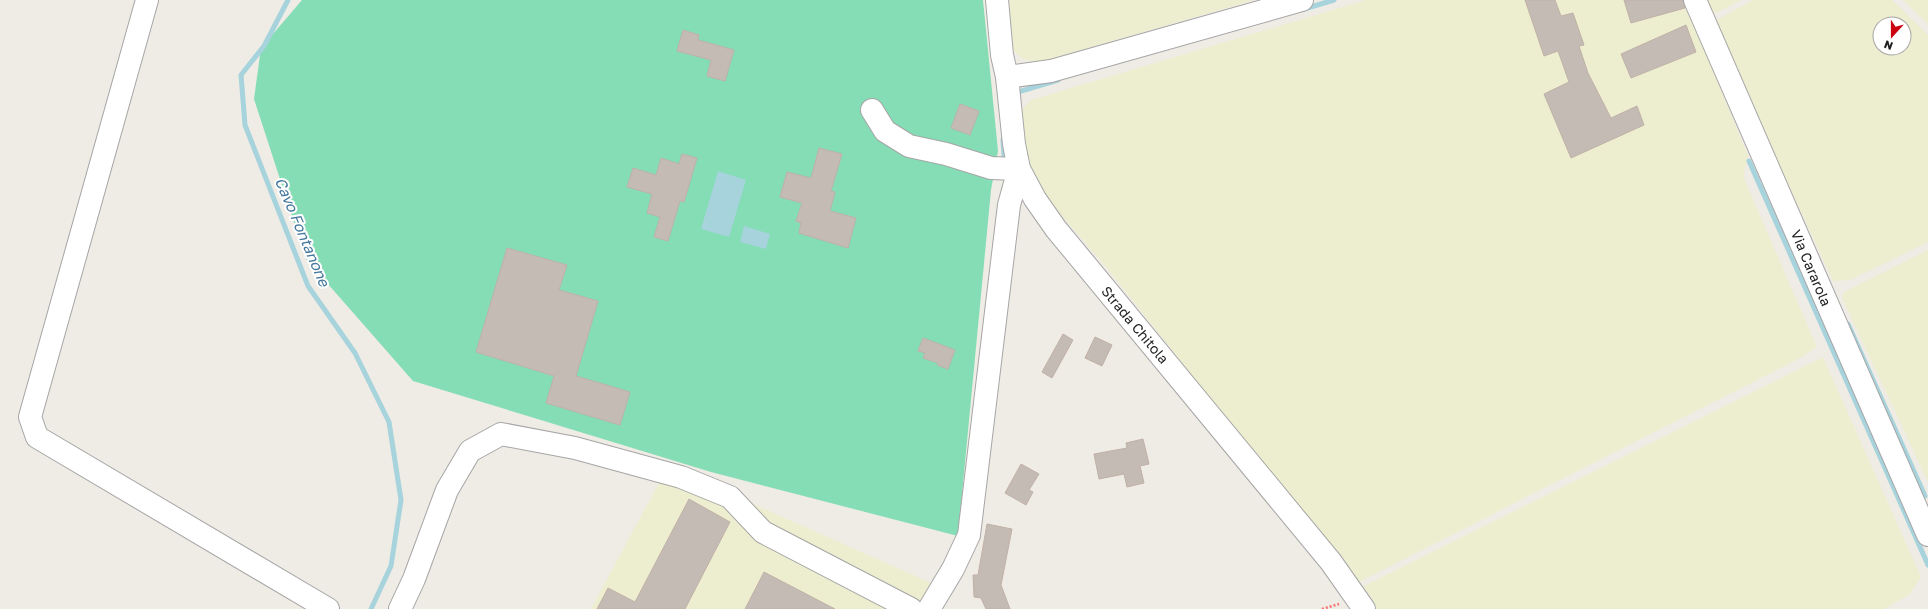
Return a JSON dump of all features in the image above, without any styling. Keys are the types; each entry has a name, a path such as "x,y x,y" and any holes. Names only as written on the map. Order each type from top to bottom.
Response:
{"street":[{"path":"147,0 30,417 37,437 328,609"},
{"name":"Strada Chitola","path":"997,0 1002,56 1007,77 1014,144 1019,169 1035,199 1056,229 1331,562 1364,609"},
{"path":"1007,77 1051,71 1302,0"},
{"name":"Via Cararola","path":"1695,0 1922,506 1928,535"},
{"path":"872,110 885,131 909,146 946,154 991,168 1019,169 1009,205 968,535 953,568 929,609"},
{"path":"400,609 414,579 447,490 470,451 501,434 575,448 666,473 730,497 763,532 911,609"}],"green space":[{"path":"302,0 983,0 998,151 991,190 958,536 711,472 413,381 306,259 254,99 261,48"},
{"path":"1007,0 1254,0 1039,62 1023,59 1012,50"},
{"path":"1366,0 1684,0 1748,156 1743,176 1817,347 1795,361 1357,583 1106,267 1040,190 1024,149 1019,113 1031,100"},
{"path":"1706,0 1741,0 1712,15"},
{"path":"1753,0 1892,0 1908,16 1872,16 1872,56 1912,56 1912,19 1928,35 1928,242 1850,280 1833,281 1713,22"},
{"path":"1903,0 1928,0 1928,24"},
{"path":"1928,250 1928,482 1842,298 1844,292"},
{"path":"1823,357 1921,577 1909,595 1884,609 1376,609 1362,587"},
{"path":"668,466 949,591 940,609 591,609"}],"water":[{"path":"718,171 746,180 729,237 701,229"},
{"path":"744,226 770,234 766,249 740,242"}],"building":[{"path":"1525,0 1555,0 1561,16 1573,13 1584,45 1579,46 1588,73 1611,118 1637,106 1644,125 1571,158 1544,94 1569,82 1558,51 1544,56"},
{"path":"1624,0 1683,0 1685,8 1631,23"},
{"path":"1686,25 1696,52 1631,78 1621,54"},
{"path":"683,30 699,35 698,40 734,50 725,81 707,76 711,60 677,51"},
{"path":"960,104 979,111 970,135 951,128"},
{"path":"819,148 842,154 831,191 835,192 830,211 856,218 848,248 799,233 801,223 796,221 802,203 780,197 787,172 811,178"},
{"path":"682,154 697,158 684,202 680,201 668,241 654,237 660,217 647,213 652,194 627,187 633,168 656,175 661,158 679,164"},
{"path":"507,248 567,265 559,290 598,301 576,376 630,392 620,425 546,403 554,376 476,352"},
{"path":"1063,334 1073,340 1052,378 1042,372"},
{"path":"1095,337 1112,345 1102,366 1085,358"},
{"path":"923,338 955,350 948,369 937,365 938,363 923,358 925,353 918,351"},
{"path":"1143,439 1149,464 1140,466 1144,483 1127,487 1124,474 1099,479 1094,454 1127,448 1126,443"},
{"path":"1021,464 1039,474 1029,490 1033,492 1026,505 1005,493"},
{"path":"689,499 730,522 685,609 597,609 608,588 635,602"},
{"path":"987,524 1012,529 1001,585 1010,609 986,609 981,598 974,597 973,575 978,575"},
{"path":"764,572 835,609 745,609"}],"waterway":[{"name":"Cavo Fontanone","path":"288,0 264,46 241,75 245,125 308,286 355,353 389,422 401,500 391,566 371,609"},
{"path":"1304,9 1334,0"},
{"path":"1015,93 1058,80"},
{"path":"1003,140 1004,156"},
{"path":"1749,161 1928,565"},
{"path":"1848,324 1925,496"}]}
